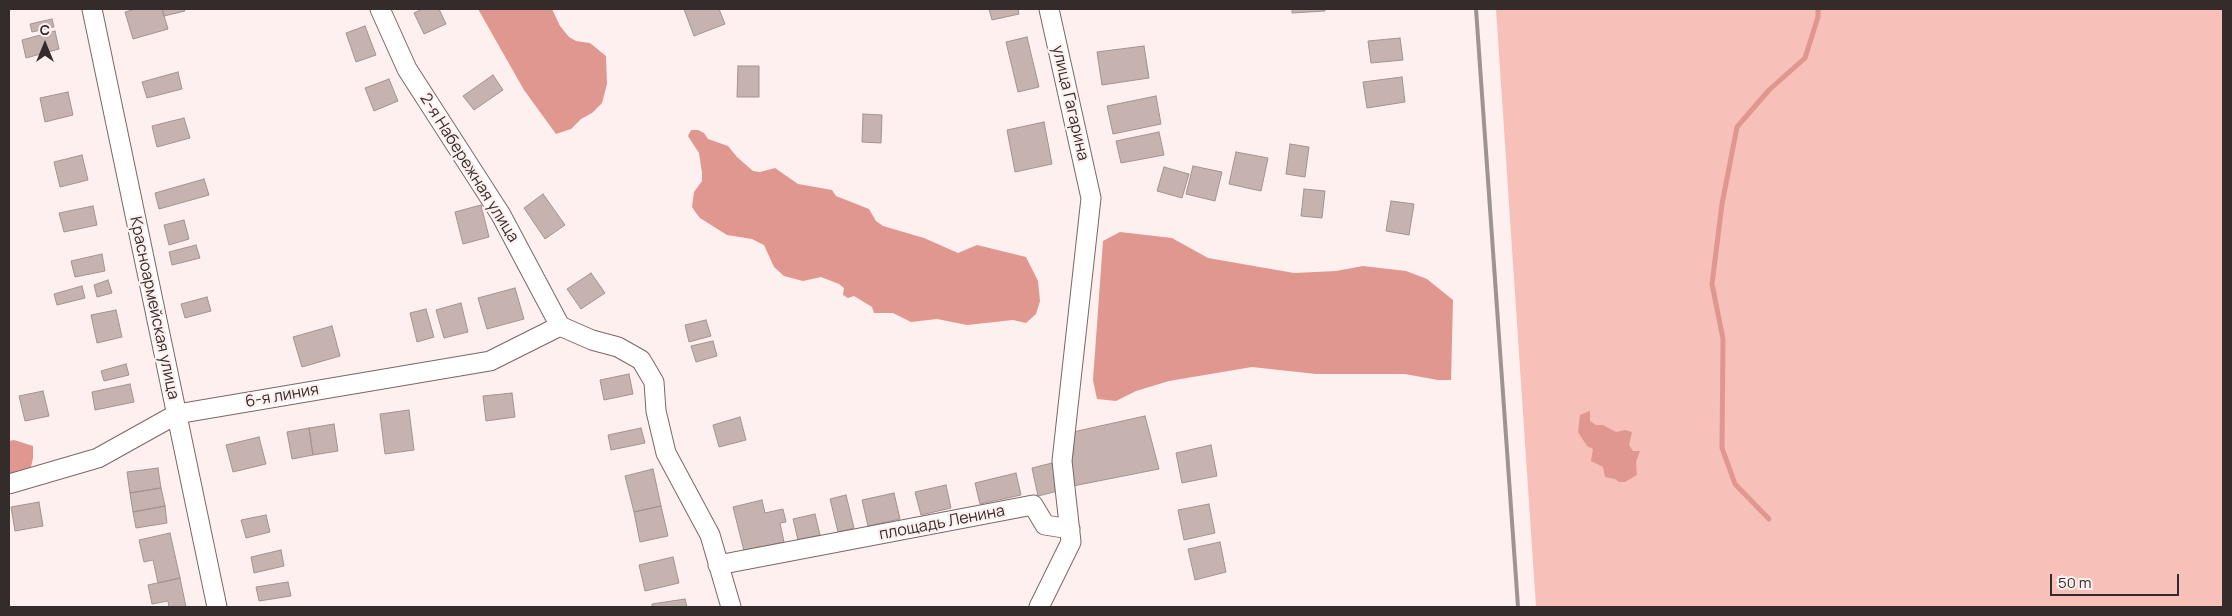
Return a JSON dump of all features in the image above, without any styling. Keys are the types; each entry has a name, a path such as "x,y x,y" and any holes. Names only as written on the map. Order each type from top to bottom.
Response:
{"street":[{"name":"Красноармейская улица","path":"92,9 217,607"},
{"name":"2-я Набережная улица","path":"380,9 407,69 501,215 560,326"},
{"name":"улица Гагарина","path":"1049,9 1091,198 1062,461 1070,529"},
{"name":"6-я линия","path":"9,484 98,458 177,414 490,361 560,326"},
{"path":"560,326 592,340 618,347 641,360 654,382 656,411 666,453 710,535 731,607"},
{"name":"площадь Ленина","path":"718,565 1033,505 1045,525 1070,529"},
{"path":"1039,607 1071,542 1070,529"}],"shaded area":[{"path":"478,9 552,9 560,26 569,37 576,41 590,43 606,56 607,84 602,103 571,129 556,134 524,90"},
{"path":"1496,9 2223,9 2223,607 1536,607"},
{"path":"691,130 698,130 704,133 708,139 728,146 753,171 760,172 775,168 798,184 832,190 836,196 869,209 876,221 883,226 924,238 958,253 977,245 1026,257 1038,281 1040,301 1036,314 1026,323 1013,320 967,325 937,319 911,322 893,313 874,313 872,307 854,296 848,298 843,295 844,288 839,284 821,277 803,281 784,276 774,267 764,245 752,239 727,235 700,218 692,207 694,192 702,181 702,173 699,153 688,136"},
{"path":"1120,232 1172,238 1208,258 1294,273 1336,271 1363,266 1406,271 1427,279 1453,300 1451,380 1438,380 1405,374 1316,374 1252,367 1169,381 1136,391 1116,401 1097,399 1093,380 1103,241"},
{"path":"1590,411 1590,421 1596,425 1603,425 1616,432 1625,430 1632,432 1629,445 1633,451 1640,451 1636,462 1637,475 1625,482 1619,482 1605,477 1603,467 1591,461 1593,449 1587,446 1578,432 1580,415"},
{"path":"14,440 33,446 33,458 31,467 9,475 9,441"}],"building":[{"path":"136,9 162,9 168,29 133,39 125,12"},
{"path":"162,9 184,9 185,11 164,16"},
{"path":"422,9 439,9 446,24 424,34 414,13"},
{"path":"684,9 719,9 725,24 694,36"},
{"path":"989,9 1018,9 1019,14 992,20"},
{"path":"1292,9 1325,9 1325,11 1292,13"},
{"path":"52,19 54,27 32,32 30,24"},
{"path":"365,26 376,55 356,62 346,33"},
{"path":"55,31 59,49 26,58 22,40"},
{"path":"1027,37 1039,87 1018,92 1006,42"},
{"path":"1400,38 1403,60 1371,63 1368,41"},
{"path":"1144,46 1149,78 1102,85 1097,52"},
{"path":"738,66 759,66 759,97 737,97"},
{"path":"178,72 182,89 147,98 142,82"},
{"path":"493,75 503,90 474,110 463,96"},
{"path":"1402,77 1405,102 1367,108 1363,82"},
{"path":"389,79 398,101 374,111 365,88"},
{"path":"68,92 73,115 45,122 40,98"},
{"path":"1156,96 1161,124 1113,134 1107,106"},
{"path":"863,114 882,115 881,143 862,142"},
{"path":"184,118 190,138 157,147 152,126"},
{"path":"1044,122 1052,164 1015,172 1007,130"},
{"path":"1159,132 1164,155 1121,163 1116,141"},
{"path":"1290,144 1309,147 1305,177 1286,174"},
{"path":"1236,152 1268,158 1261,191 1229,184"},
{"path":"82,155 88,180 60,187 54,162"},
{"path":"1193,166 1222,172 1215,201 1186,194"},
{"path":"1164,167 1189,174 1182,198 1157,191"},
{"path":"204,179 209,195 159,209 155,193"},
{"path":"1304,189 1325,191 1322,218 1301,216"},
{"path":"543,194 565,225 545,239 524,208"},
{"path":"1391,201 1414,204 1409,235 1386,231"},
{"path":"481,205 489,237 463,244 455,212"},
{"path":"93,206 97,225 64,232 59,213"},
{"path":"184,220 189,239 169,245 164,225"},
{"path":"196,245 200,258 172,265 169,252"},
{"path":"102,254 105,271 75,277 71,261"},
{"path":"591,273 605,293 581,309 567,289"},
{"path":"108,280 112,293 97,297 94,285"},
{"path":"82,286 85,298 57,305 54,294"},
{"path":"515,288 524,319 487,329 478,298"},
{"path":"207,297 211,311 185,318 181,304"},
{"path":"461,303 468,332 444,338 436,310"},
{"path":"426,309 434,337 417,342 410,313"},
{"path":"116,310 122,337 97,343 91,315"},
{"path":"706,320 711,336 689,342 685,325"},
{"path":"332,326 340,356 302,367 293,337"},
{"path":"713,341 717,356 696,362 691,346"},
{"path":"126,364 129,375 104,381 101,371"},
{"path":"629,374 633,394 604,400 600,380"},
{"path":"130,384 134,402 95,410 92,392"},
{"path":"43,391 49,416 25,421 19,396"},
{"path":"512,393 515,417 486,421 483,396"},
{"path":"409,410 414,450 385,454 380,414"},
{"path":"1145,416 1159,469 1073,486 1068,456 1074,454 1073,432"},
{"path":"740,417 746,440 719,447 713,425"},
{"path":"334,424 338,451 313,455 309,428"},
{"path":"309,428 313,455 292,459 287,432"},
{"path":"641,428 645,443 611,450 608,435"},
{"path":"259,437 266,464 233,472 226,445"},
{"path":"1211,445 1217,476 1182,483 1176,453"},
{"path":"1052,463 1058,491 1038,496 1032,468"},
{"path":"158,468 161,488 130,493 127,472"},
{"path":"653,469 661,506 634,512 625,476"},
{"path":"1016,473 1021,495 980,504 975,483"},
{"path":"946,485 951,508 921,515 915,492"},
{"path":"161,488 165,506 133,512 130,493"},
{"path":"894,493 900,519 868,526 862,500"},
{"path":"846,495 854,528 838,532 830,499"},
{"path":"762,500 765,513 783,509 786,522 780,523 784,542 744,551 733,507"},
{"path":"39,502 43,526 15,531 11,507"},
{"path":"1209,504 1215,533 1184,540 1178,510"},
{"path":"165,506 167,523 136,528 133,512"},
{"path":"661,506 668,536 640,542 634,512"},
{"path":"815,514 820,535 798,540 793,519"},
{"path":"266,515 270,532 246,538 241,520"},
{"path":"170,533 180,578 158,583 153,560 144,562 139,540"},
{"path":"1220,542 1226,572 1195,580 1188,549"},
{"path":"281,550 284,566 254,573 251,557"},
{"path":"673,557 679,583 645,591 639,565"},
{"path":"180,578 186,607 169,607 168,601 152,604 148,585"},
{"path":"288,582 291,596 259,601 256,587"},
{"path":"685,599 687,607 652,607 652,604"}],"waterway":[{"path":"1769,519 1735,484 1722,448 1723,339 1712,284 1722,204 1737,127 1769,90 1805,58 1818,17 1818,9"}],"railway":[{"path":"1476,9 1518,607"}]}
